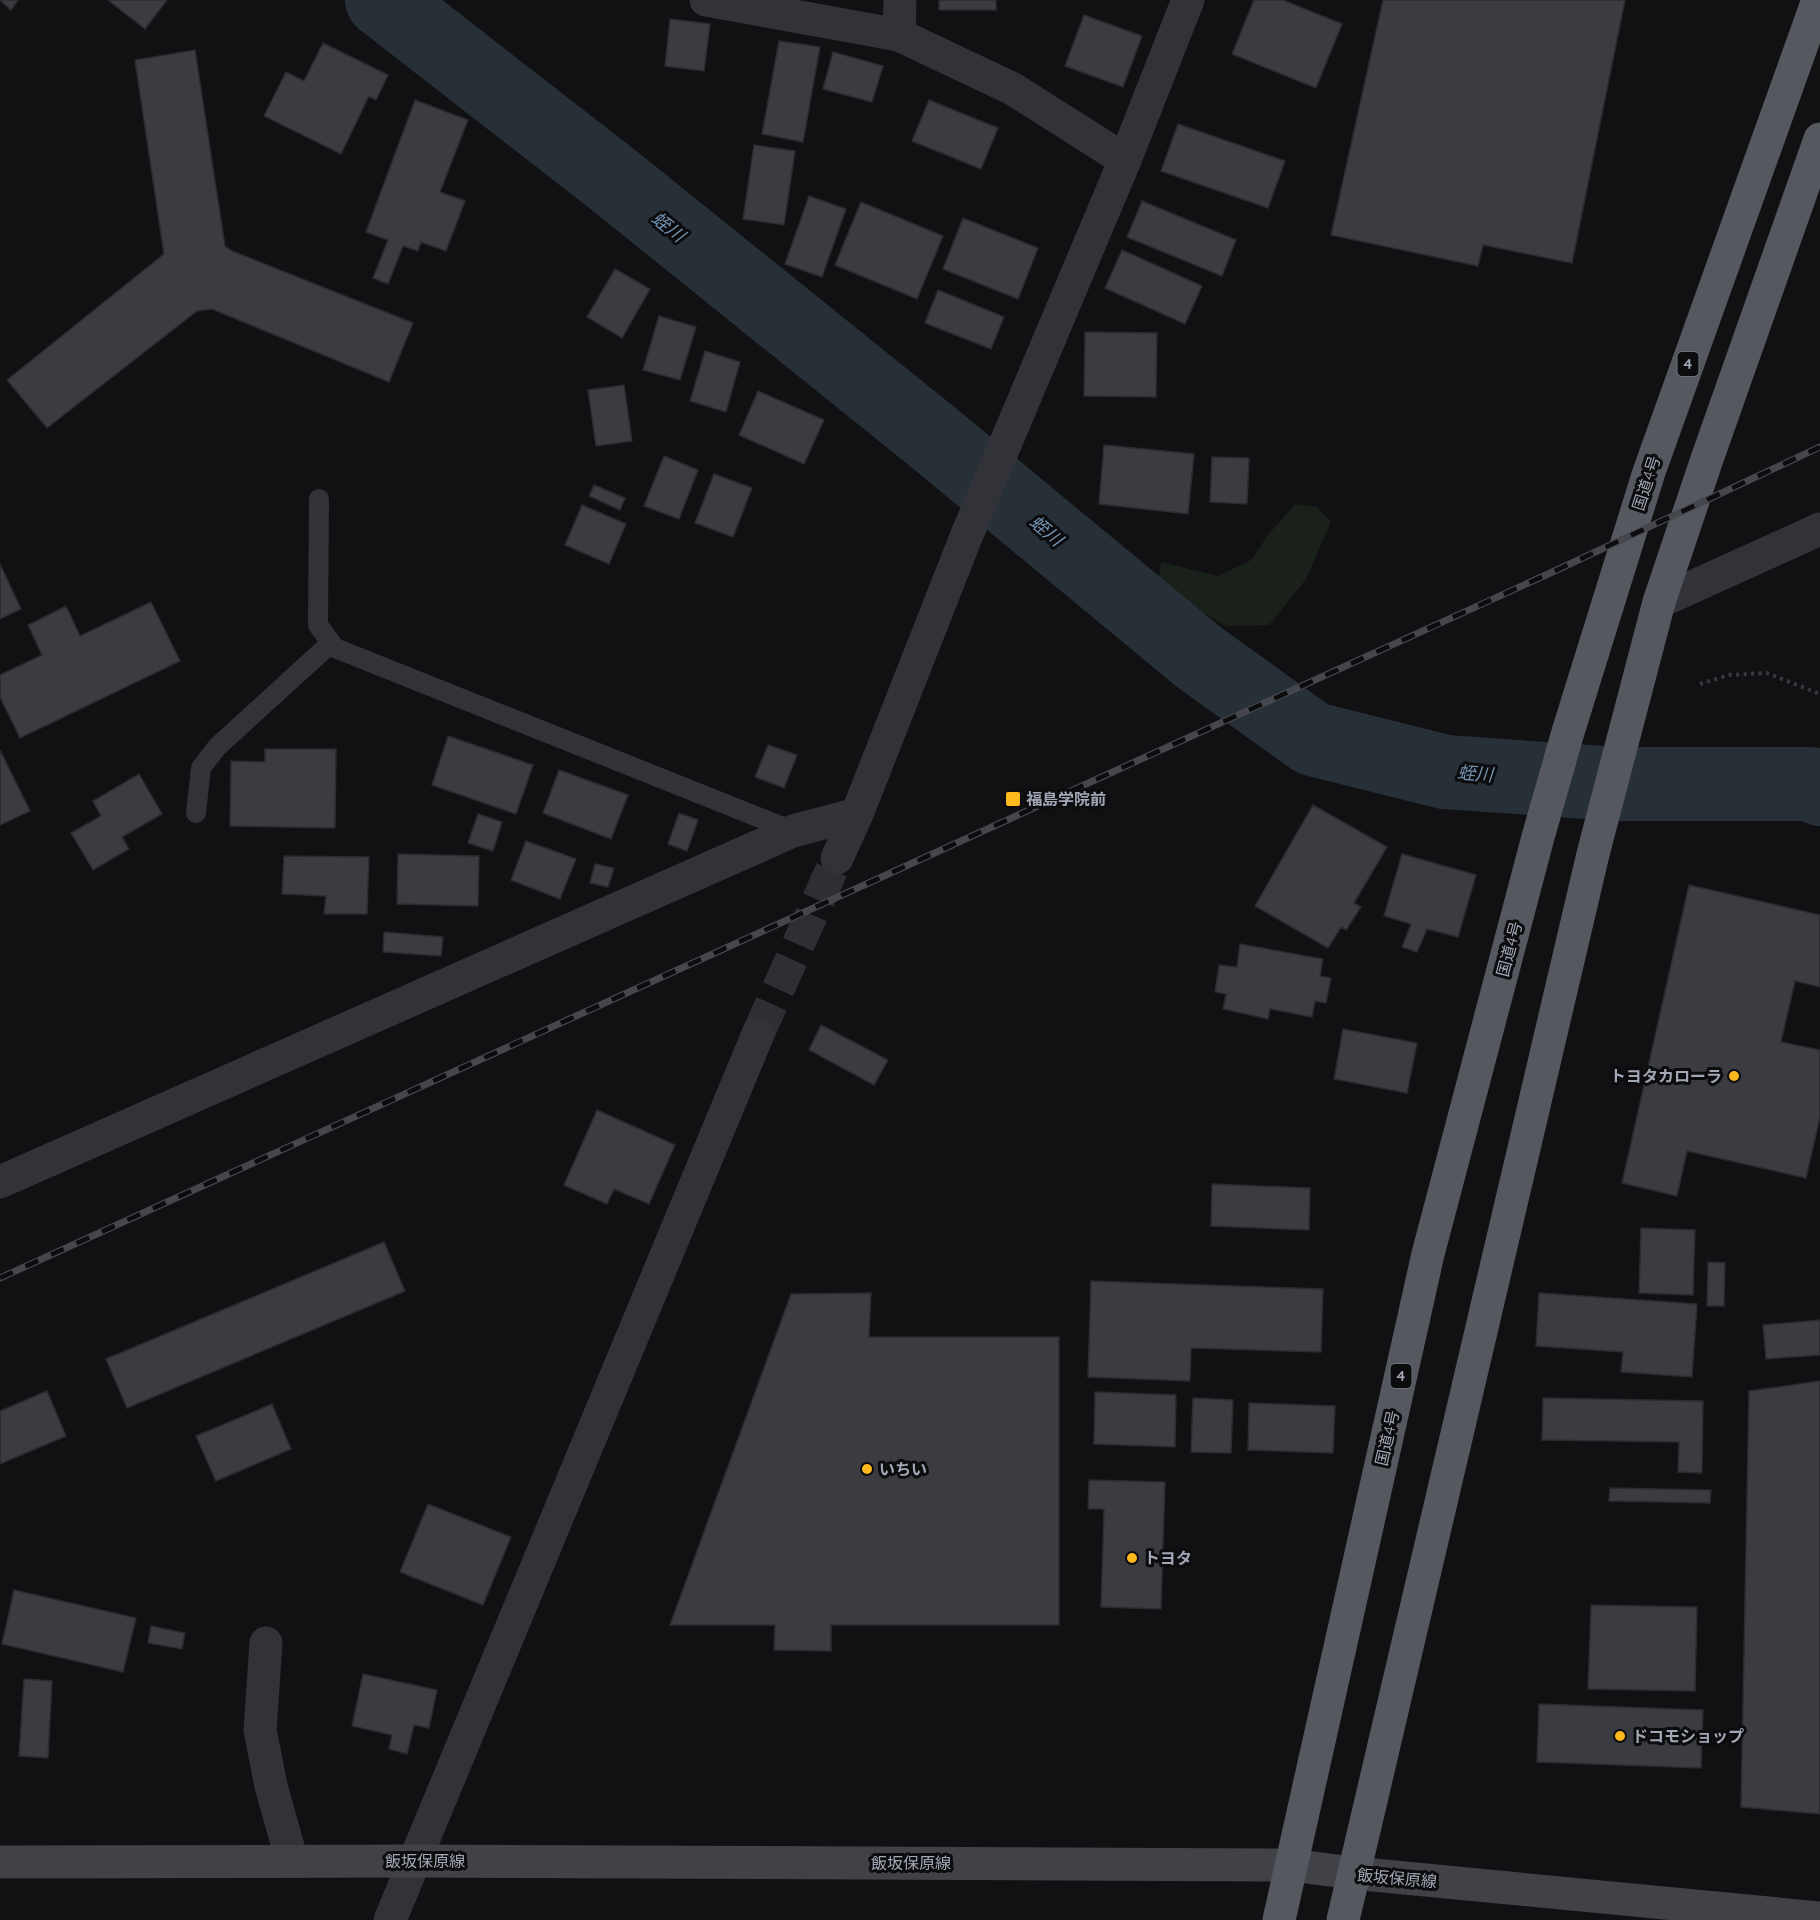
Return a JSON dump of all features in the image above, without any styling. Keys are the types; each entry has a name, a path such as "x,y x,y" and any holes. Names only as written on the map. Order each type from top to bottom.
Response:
{"highway":[{"name":"国道4号","path":"1279,1920 1428,1254 1538,837 1568,732 1649,472 1818,0"},
{"path":"1342,1920 1593,854 1659,602 1820,140"}],"main road":[{"name":"飯坂保原線","path":"0,1862 414,1861 1290,1865 1353,1874 1820,1918"}],"street":[{"path":"706,0 899,35 1013,89 1125,160"},
{"path":"899,35 900,0"},
{"path":"837,858 857,814 996,464 1125,160 1188,0"},
{"path":"1659,602 1820,529"},
{"path":"0,1182 793,831 857,814"},
{"path":"390,1920 758,1034"},
{"path":"266,1643 260,1730 271,1786 292,1861"}],"lane":[{"path":"319,499 318,626 335,648 793,831"},
{"path":"196,813 201,768 217,747 331,643"}],"path":[{"path":"1700,684 1728,675 1767,674 1820,694"}],"shaded area":[{"path":"1295,504 1317,507 1331,522 1306,579 1269,625 1225,626 1158,583 1161,562 1218,576 1251,560 1268,535"}],"building":[{"path":"0,0 18,0 11,10"},
{"path":"108,0 167,0 145,29"},
{"path":"939,0 996,0 996,10 939,10"},
{"path":"1254,0 1283,0 1342,24 1316,88 1232,54"},
{"path":"1383,0 1625,0 1572,263 1483,245 1478,266 1331,235"},
{"path":"1084,15 1142,36 1123,87 1065,66"},
{"path":"670,19 710,24 704,71 665,66"},
{"path":"779,41 820,47 803,142 762,134"},
{"path":"323,43 388,75 376,100 369,96 341,154 264,116 286,72 304,81"},
{"path":"195,50 225,246 232,251 413,323 389,382 212,309 197,311 47,428 7,380 164,254 135,60"},
{"path":"833,52 883,66 872,102 823,89"},
{"path":"415,100 468,120 440,192 465,201 446,251 421,242 418,251 403,246 388,284 373,278 388,240 366,232"},
{"path":"929,100 998,128 981,169 912,141"},
{"path":"1178,124 1285,161 1268,208 1161,171"},
{"path":"754,145 795,151 784,225 743,219"},
{"path":"809,196 846,209 822,277 785,264"},
{"path":"1142,201 1236,240 1222,276 1127,237"},
{"path":"861,202 943,236 917,299 835,265"},
{"path":"963,218 1038,248 1018,299 943,269"},
{"path":"1122,250 1202,286 1185,324 1105,288"},
{"path":"615,269 650,289 622,338 587,317"},
{"path":"938,290 1004,317 991,349 925,323"},
{"path":"659,316 696,327 680,380 643,370"},
{"path":"1085,332 1157,333 1156,397 1084,396"},
{"path":"705,351 740,362 726,412 690,401"},
{"path":"624,385 632,441 596,446 588,390"},
{"path":"758,391 824,420 804,464 739,435"},
{"path":"1104,445 1194,454 1188,514 1099,504"},
{"path":"664,456 698,470 679,519 644,506"},
{"path":"1212,457 1249,458 1247,504 1210,502"},
{"path":"714,474 752,488 733,537 695,523"},
{"path":"594,485 625,498 620,510 589,496"},
{"path":"582,505 626,524 609,564 565,545"},
{"path":"0,564 21,609 0,619"},
{"path":"151,602 180,661 20,738 0,697 0,675 42,655 28,625 66,606 80,636"},
{"path":"448,736 533,765 516,814 432,785"},
{"path":"768,745 797,755 784,788 755,777"},
{"path":"265,749 336,749 335,828 230,826 231,761 265,762"},
{"path":"0,750 30,811 0,825"},
{"path":"559,770 628,795 611,839 543,813"},
{"path":"139,774 162,814 122,837 129,849 93,870 71,833 101,816 93,801"},
{"path":"1313,805 1387,847 1354,903 1361,907 1346,930 1341,927 1328,948 1255,906"},
{"path":"679,813 698,820 687,851 668,844"},
{"path":"478,814 502,822 493,851 468,843"},
{"path":"526,841 576,859 560,899 511,880"},
{"path":"398,854 479,856 478,906 397,904"},
{"path":"1402,854 1476,875 1458,937 1427,929 1417,952 1402,947 1411,924 1384,916"},
{"path":"284,856 369,857 367,914 324,914 326,896 282,894"},
{"path":"595,864 614,868 608,887 590,883"},
{"path":"1689,885 1820,915 1820,987 1795,981 1781,1042 1820,1050 1820,1117 1806,1178 1687,1151 1677,1196 1622,1183"},
{"path":"384,932 443,937 441,956 383,952"},
{"path":"1240,944 1323,959 1320,976 1331,978 1326,1003 1315,1001 1312,1017 1270,1009 1268,1019 1223,1009 1226,994 1215,992 1219,965 1237,967"},
{"path":"821,1025 888,1060 874,1085 809,1050"},
{"path":"1343,1029 1417,1043 1407,1093 1334,1079"},
{"path":"597,1110 675,1145 649,1204 614,1189 607,1204 564,1185"},
{"path":"1212,1184 1310,1188 1309,1230 1211,1226"},
{"path":"1641,1228 1695,1230 1693,1295 1639,1293"},
{"path":"384,1242 405,1291 127,1408 106,1359"},
{"path":"1708,1262 1725,1263 1724,1306 1707,1306"},
{"path":"1091,1281 1323,1289 1321,1352 1191,1348 1190,1381 1088,1377"},
{"path":"871,1293 869,1337 1059,1337 1059,1625 831,1625 831,1651 774,1650 775,1625 670,1625 791,1294"},
{"path":"1539,1293 1697,1304 1692,1377 1621,1372 1623,1352 1536,1346"},
{"path":"1820,1320 1820,1355 1766,1359 1763,1325"},
{"path":"1820,1381 1820,1814 1741,1807 1749,1391"},
{"path":"47,1391 66,1436 0,1464 0,1411"},
{"path":"1095,1392 1176,1395 1175,1447 1094,1444"},
{"path":"1193,1398 1233,1400 1231,1453 1191,1452"},
{"path":"1543,1398 1703,1401 1702,1473 1678,1472 1679,1442 1542,1440"},
{"path":"1249,1403 1335,1406 1333,1453 1248,1450"},
{"path":"272,1404 291,1449 216,1481 196,1436"},
{"name":"トヨタ","path":"1089,1480 1165,1482 1161,1609 1101,1607 1104,1509 1088,1509"},
{"path":"1610,1488 1711,1490 1710,1503 1609,1501"},
{"path":"428,1504 511,1537 483,1605 400,1572"},
{"path":"14,1590 136,1618 123,1672 2,1644"},
{"path":"1591,1605 1697,1607 1695,1691 1588,1689"},
{"path":"151,1626 185,1633 182,1649 148,1643"},
{"path":"363,1674 437,1690 429,1728 414,1725 407,1754 389,1749 392,1735 352,1726"},
{"path":"24,1679 52,1681 48,1758 19,1756"},
{"name":"ドコモショップ","path":"1539,1704 1703,1710 1701,1768 1537,1762"}],"waterway":[{"name":"蛭川","path":"382,0 616,182 934,438 1200,658 1313,739 1445,772 1616,784 1810,784 1820,789"}],"tunnel":[{"path":"758,1034 837,858"}],"railway":[{"path":"0,1278 1559,569 1820,447"}],"place":[{"name":"福島学院前","path":"1013,799"},
{"name":"トヨタカローラ","path":"1734,1076"},
{"name":"いちい","path":"867,1469"},
{"name":"トヨタ","path":"1132,1558"},
{"name":"ドコモショップ","path":"1620,1736"}]}
